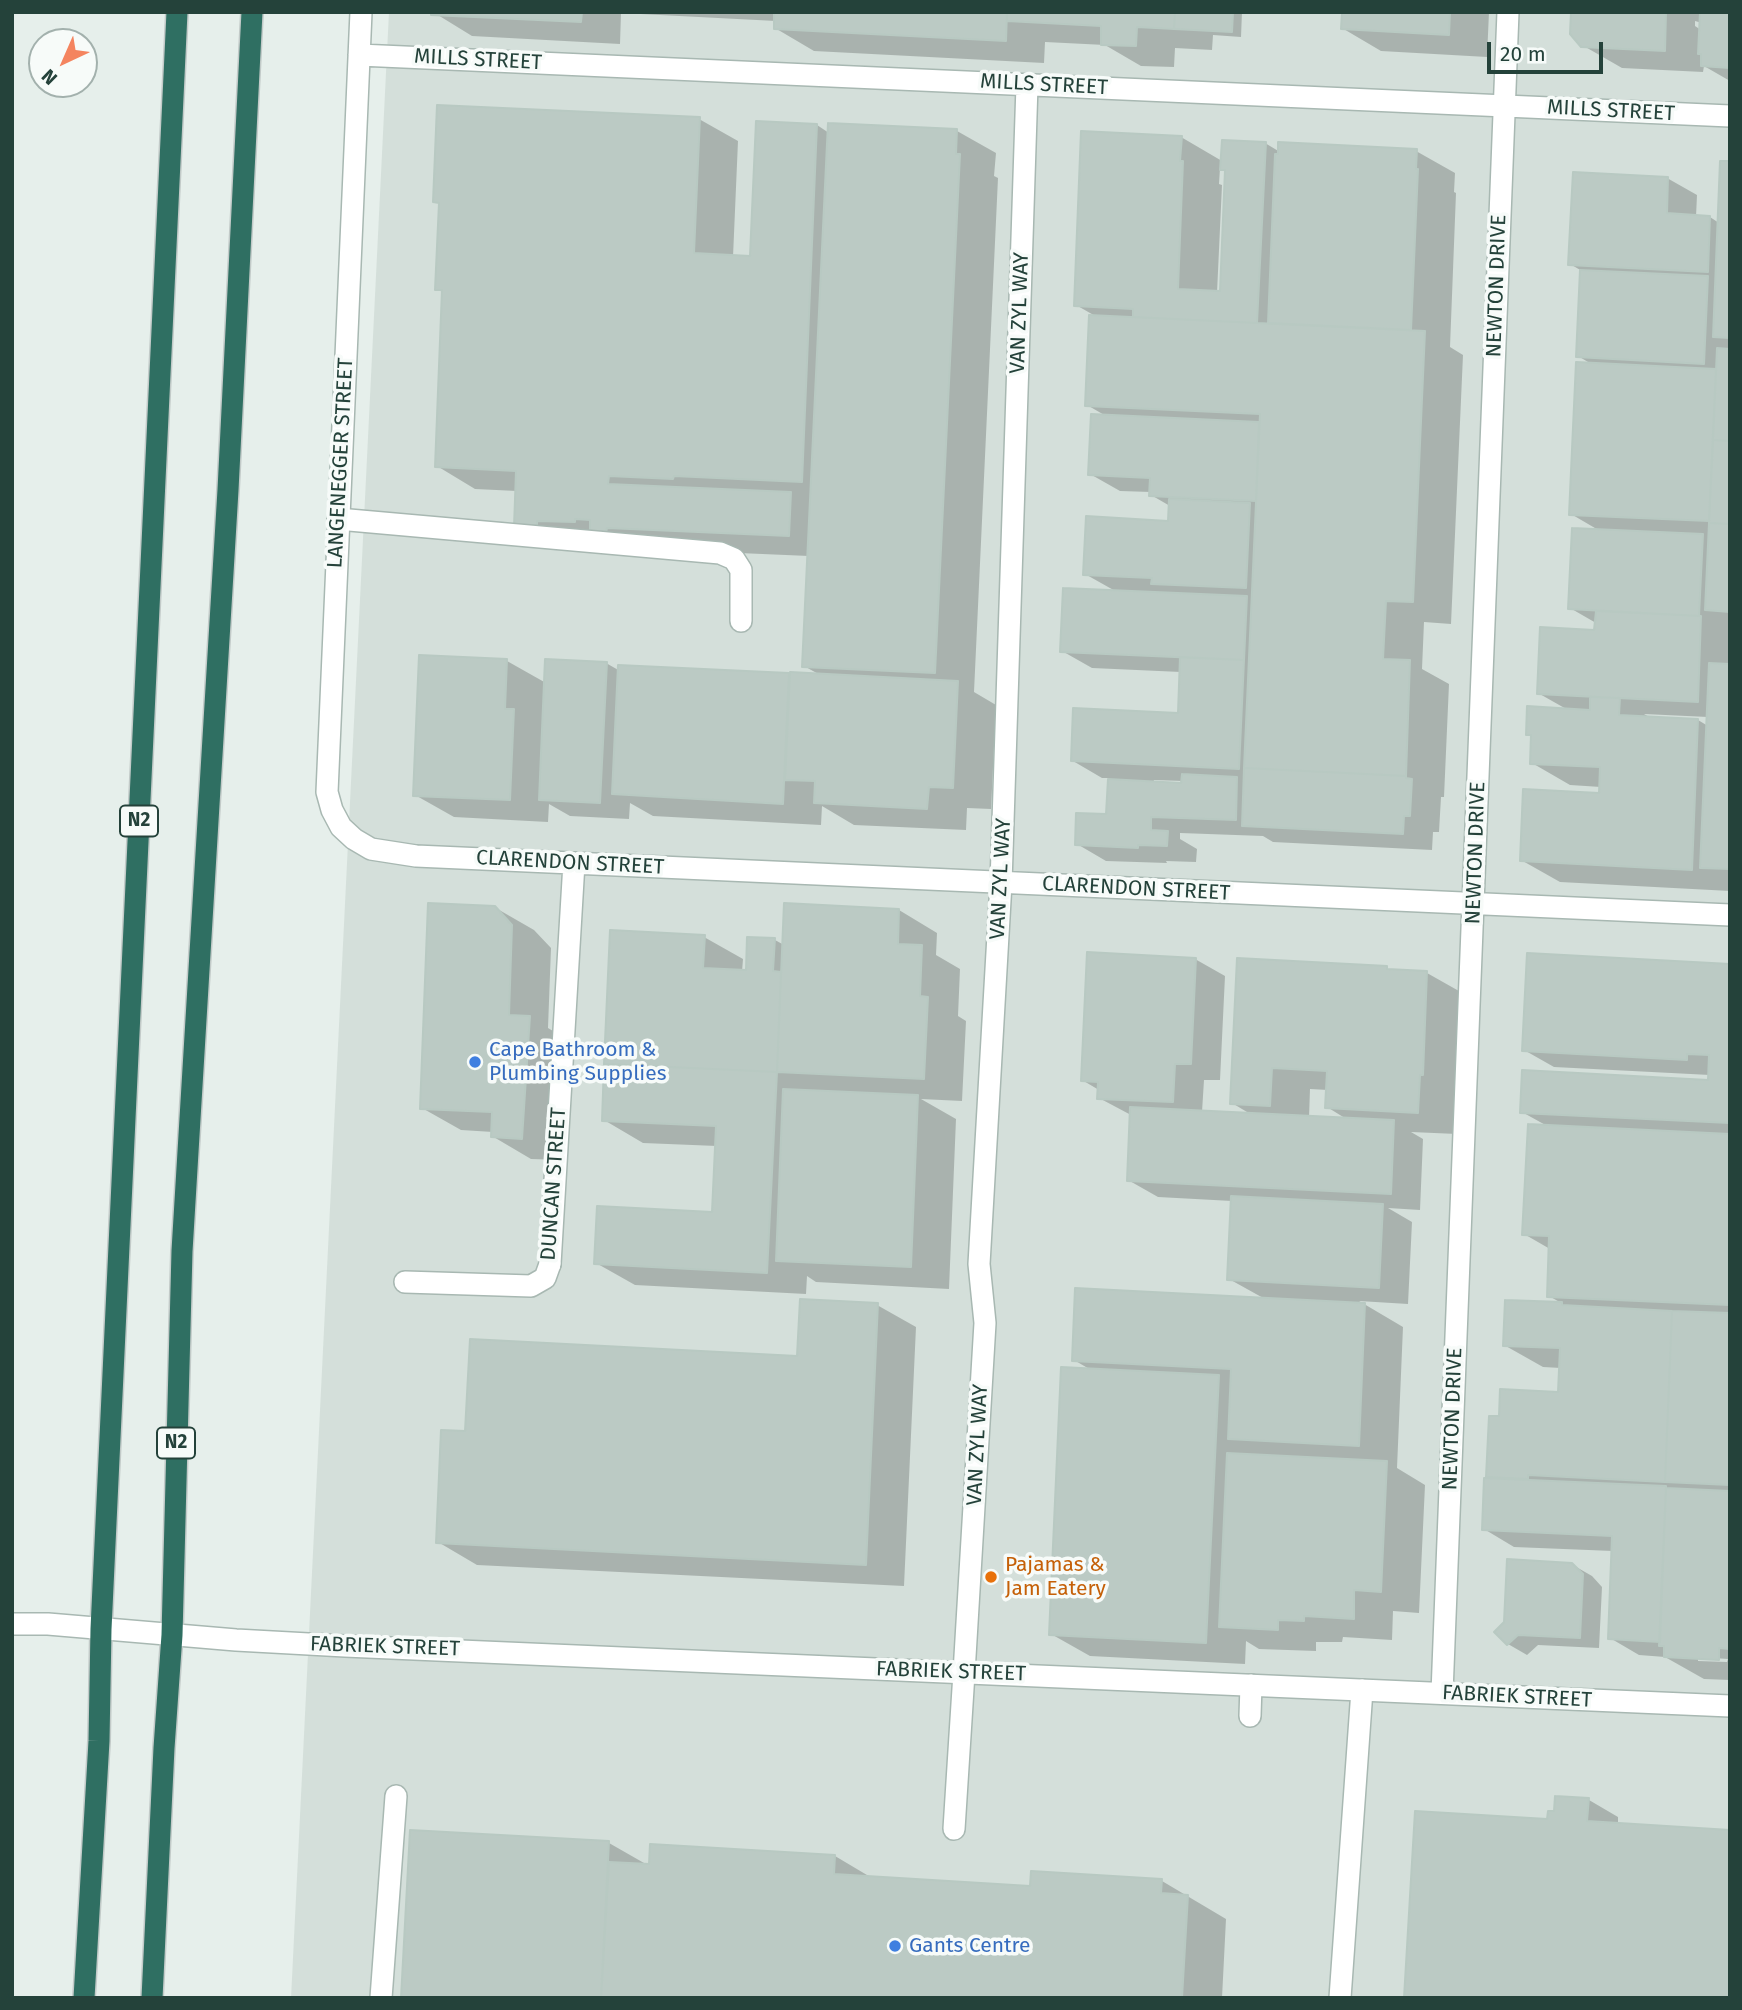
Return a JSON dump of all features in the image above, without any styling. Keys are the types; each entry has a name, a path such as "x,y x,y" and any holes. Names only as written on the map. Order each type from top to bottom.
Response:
{"highway":[{"name":"N2","path":"84,1998 99,1741 101,1629 177,12"},
{"name":"N2","path":"152,1998 172,1635 182,1251 228,490 252,12"}],"street":[{"name":"LANGENEGGER STREET","path":"361,12 327,792 336,818 354,839 370,849 416,856"},
{"name":"NEWTON DRIVE","path":"1442,1693 1508,12"},
{"name":"MILLS STREET","path":"359,55 1730,116"},
{"name":"VAN ZYL WAY","path":"954,1829 985,1323 979,1264 1001,883 1027,85"},
{"path":"338,519 720,553 733,559 741,570 741,621"},
{"name":"CLARENDON STREET","path":"416,856 1730,915"},
{"name":"DUNCAN STREET","path":"405,1282 531,1286 545,1278 550,1264 574,863"},
{"name":"FABRIEK STREET","path":"12,1623 332,1645 1730,1706"},
{"path":"1250,1716 1251,1685"},
{"path":"1340,1998 1362,1690"},
{"path":"381,1998 396,1796"}],"shaded area":[{"path":"389,12 1730,12 1730,1998 291,1998"}],"building":[{"path":"431,12 582,12 581,22 431,15"},
{"path":"774,12 1007,12 1006,41 774,29"},
{"path":"1007,12 1175,12 1174,29 1137,27 1136,46 1101,45 1101,26 1007,21"},
{"path":"1175,12 1233,12 1232,32 1174,29"},
{"path":"1342,12 1450,12 1449,35 1341,29"},
{"path":"1571,12 1666,12 1665,51 1581,47 1570,34"},
{"path":"1700,12 1730,12 1730,68 1701,66 1701,54 1698,54"},
{"path":"437,105 700,117 694,253 750,256 756,121 817,124 802,482 609,476 608,484 791,492 789,536 607,528 606,533 590,532 590,520 575,519 575,522 537,521 537,528 514,527 516,471 435,467 442,290 435,290 439,203 433,202"},
{"path":"828,123 957,129 956,154 960,154 935,673 802,667"},
{"path":"1081,131 1182,136 1178,289 1220,291 1225,170 1220,170 1222,140 1266,142 1257,323 1133,317 1133,309 1074,306"},
{"path":"1278,142 1417,149 1411,330 1268,323 1275,154 1278,154"},
{"path":"1720,161 1730,161 1730,338 1713,337"},
{"path":"1573,172 1668,177 1667,213 1710,216 1708,272 1568,265"},
{"path":"1580,270 1708,276 1704,364 1576,357"},
{"path":"1089,315 1425,331 1413,602 1386,601 1383,659 1410,660 1406,776 1244,768 1260,414 1085,406"},
{"path":"1717,348 1730,349 1730,441 1713,440"},
{"path":"1576,362 1716,369 1709,521 1569,515"},
{"path":"1091,414 1259,422 1256,501 1149,496 1150,478 1088,475"},
{"path":"1713,440 1730,441 1730,524 1709,523"},
{"path":"1169,499 1250,503 1246,588 1151,584 1152,578 1083,575 1086,516 1168,521"},
{"path":"1709,523 1730,524 1730,612 1705,610"},
{"path":"1572,528 1703,534 1699,616 1568,609"},
{"path":"1063,588 1247,596 1244,660 1060,652"},
{"path":"1596,611 1701,616 1698,702 1537,694 1540,627 1594,630"},
{"path":"419,655 507,659 505,709 514,709 510,800 413,796"},
{"path":"1180,657 1244,660 1239,769 1071,761 1073,708 1178,713"},
{"path":"545,659 607,662 600,803 539,800"},
{"path":"1709,663 1730,664 1730,869 1700,868"},
{"path":"618,665 789,673 783,804 612,794"},
{"path":"790,672 958,681 953,788 929,787 927,809 814,803 815,781 785,780"},
{"path":"1590,697 1620,698 1619,715 1698,719 1692,870 1520,861 1523,789 1599,793 1600,767 1530,764 1531,735 1526,735 1527,706 1590,710"},
{"path":"1244,768 1406,776 1412,779 1410,816 1404,816 1403,834 1242,826"},
{"path":"1182,774 1237,777 1236,820 1151,817 1151,830 1168,831 1167,846 1138,845 1138,848 1075,845 1076,813 1106,814 1108,779 1181,783"},
{"name":"Cape Bathroom & Plumbing Supplies","path":"428,903 495,906 512,925 509,1015 530,1016 522,1139 491,1137 492,1112 420,1109"},
{"path":"784,903 899,909 898,944 922,945 920,996 928,997 924,1079 777,1072"},
{"path":"610,930 705,935 703,968 746,970 747,937 775,938 773,971 781,972 777,1072 604,1064"},
{"path":"1087,952 1196,958 1191,1064 1175,1064 1173,1102 1097,1099 1098,1082 1081,1081"},
{"path":"1527,953 1730,964 1730,1123 1520,1113 1522,1070 1708,1080 1709,1055 1687,1054 1687,1060 1522,1051"},
{"path":"1237,958 1387,966 1387,969 1427,971 1423,1075 1420,1075 1418,1113 1325,1108 1327,1071 1272,1068 1270,1106 1230,1104"},
{"path":"604,1064 777,1072 767,1273 594,1264 597,1206 712,1212 716,1126 602,1121"},
{"path":"783,1089 918,1095 911,1267 776,1261"},
{"path":"1130,1107 1394,1120 1391,1194 1127,1181"},
{"path":"1528,1124 1730,1134 1730,1305 1547,1297 1549,1236 1522,1235"},
{"path":"1231,1196 1383,1204 1379,1288 1227,1280"},
{"path":"1075,1288 1365,1303 1359,1446 1228,1439 1231,1369 1072,1361"},
{"path":"800,1299 878,1303 866,1565 436,1543 441,1430 465,1431 470,1339 797,1356"},
{"path":"1505,1300 1672,1311 1665,1482 1528,1475 1528,1479 1486,1477 1489,1416 1499,1416 1500,1389 1558,1392 1560,1348 1503,1346"},
{"path":"1672,1311 1730,1313 1730,1485 1665,1482"},
{"path":"1061,1367 1219,1375 1206,1643 1049,1635"},
{"path":"1227,1453 1387,1461 1381,1592 1354,1590 1354,1619 1304,1616 1304,1621 1278,1620 1278,1630 1219,1627"},
{"path":"1484,1478 1666,1486 1660,1642 1608,1639 1612,1536 1482,1530"},
{"path":"1666,1488 1730,1491 1730,1649 1719,1648 1719,1660 1664,1657 1664,1646 1659,1646"},
{"path":"1507,1559 1572,1563 1583,1574 1580,1638 1518,1635 1507,1645 1494,1632 1504,1622"},
{"path":"1555,1796 1589,1798 1587,1821 1730,1830 1730,1998 1404,1998 1415,1811 1547,1819 1548,1811 1554,1811"},
{"path":"410,1830 609,1841 601,1998 401,1998"},
{"name":"Gants Centre","path":"650,1844 835,1855 834,1874 1030,1886 1031,1871 1162,1879 1161,1893 1188,1895 1182,1998 601,1998 609,1862 649,1864"}],"place":[{"name":"Cape Bathroom & Plumbing Supplies","path":"475,1062"},
{"name":"Pajamas & Jam Eatery","path":"991,1577"},
{"name":"Gants Centre","path":"895,1946"}]}
